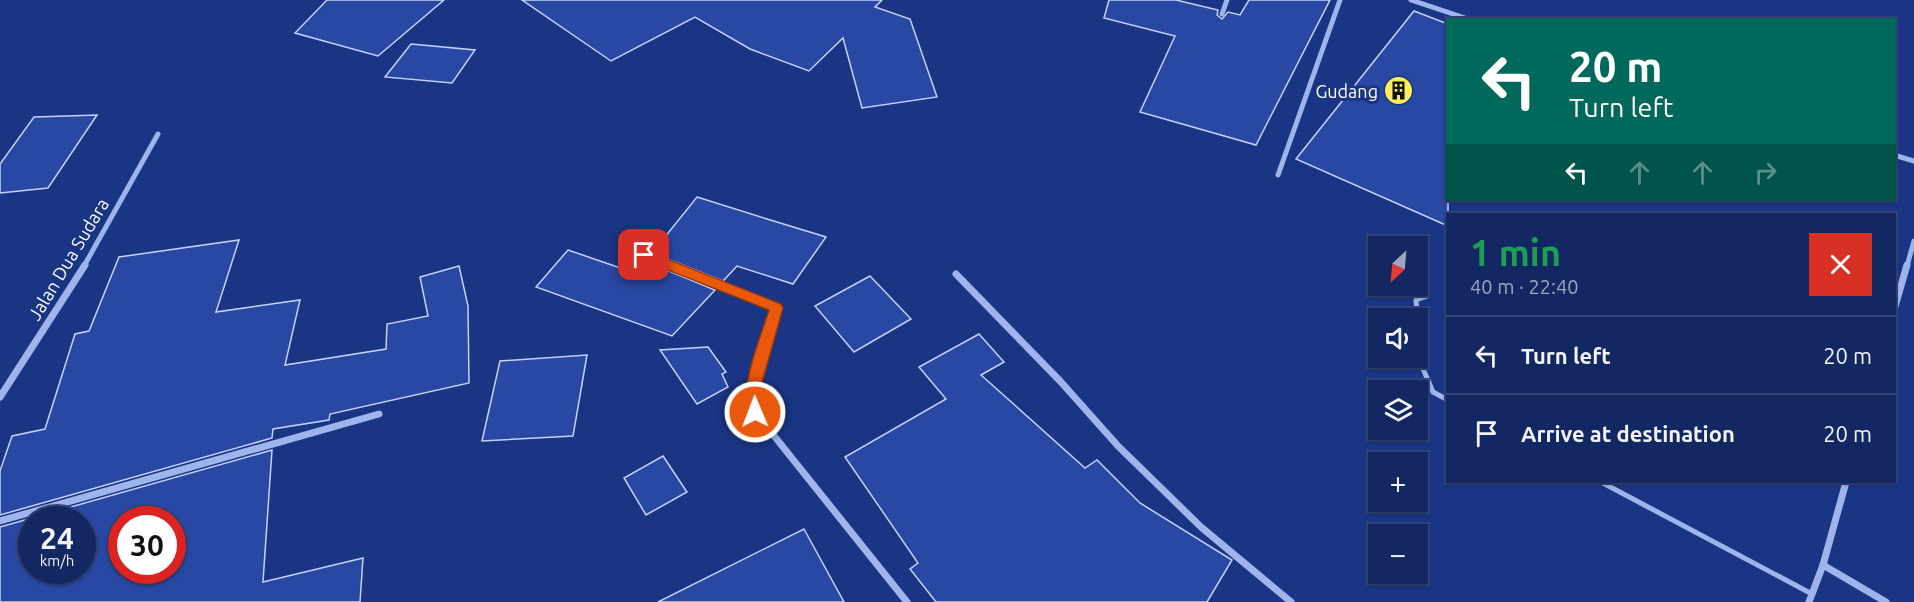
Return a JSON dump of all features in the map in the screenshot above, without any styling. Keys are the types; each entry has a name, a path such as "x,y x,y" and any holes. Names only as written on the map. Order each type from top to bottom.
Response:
{"street":[{"path":"1222,14 1227,0"},
{"path":"1278,175 1340,0"},
{"path":"1411,0 1466,18"},
{"name":"Jalan Dua Sudara","path":"0,397 85,264 158,134"},
{"path":"1896,156 1914,161"},
{"path":"1896,303 1914,241"},
{"path":"644,255 776,308 754,386 755,412 907,602"},
{"path":"956,274 1061,382 1118,446 1201,527 1292,602"},
{"path":"0,521 379,414"},
{"path":"1810,598 1823,565 1846,483"},
{"path":"1823,565 1887,602"}],"lane":[{"path":"1427,296 1416,300 1421,364 1433,392 1446,399"},
{"path":"1603,483 1810,598"}],"building":[{"path":"327,0 444,0 378,56 295,33"},
{"path":"522,0 882,0 875,7 910,19 937,97 862,108 843,38 809,71 750,49 695,17 611,61"},
{"path":"1109,0 1176,0 1218,10 1217,15 1222,19 1228,12 1240,15 1249,0 1330,0 1256,145 1140,112 1175,36 1104,18"},
{"name":"Gudang","path":"1414,11 1446,23 1446,201 1448,201 1448,213 1446,213 1446,225 1296,159"},
{"path":"411,44 475,50 452,83 385,77"},
{"path":"97,115 48,188 0,193 0,164 34,117"},
{"path":"697,197 826,237 793,284 737,266 723,281 652,253"},
{"path":"239,240 216,312 300,300 285,365 386,349 387,324 428,316 420,277 459,266 468,306 469,383 330,414 329,420 273,429 272,438 32,506 18,506 18,510 0,515 0,471 12,436 45,429 75,334 89,331 119,257"},
{"path":"568,250 635,273 645,261 715,290 672,336 536,287"},
{"path":"870,276 911,319 854,352 815,306"},
{"path":"979,334 1004,362 981,375 1085,468 1097,460 1140,503 1232,560 1207,602 936,602 910,569 918,563 845,457 946,399 919,367"},
{"path":"708,347 726,372 722,374 728,387 697,404 660,350"},
{"path":"587,355 573,436 482,441 500,361"},
{"path":"272,450 263,582 363,558 360,602 0,602 0,527 18,522 18,584 96,584 96,506 74,506"},
{"path":"663,456 687,492 646,515 624,478"},
{"path":"804,529 844,602 658,602"}],"place":[{"name":"Gudang","path":"1399,91"}],"route":[{"path":"644,255 776,308 754,386 755,412"}]}
